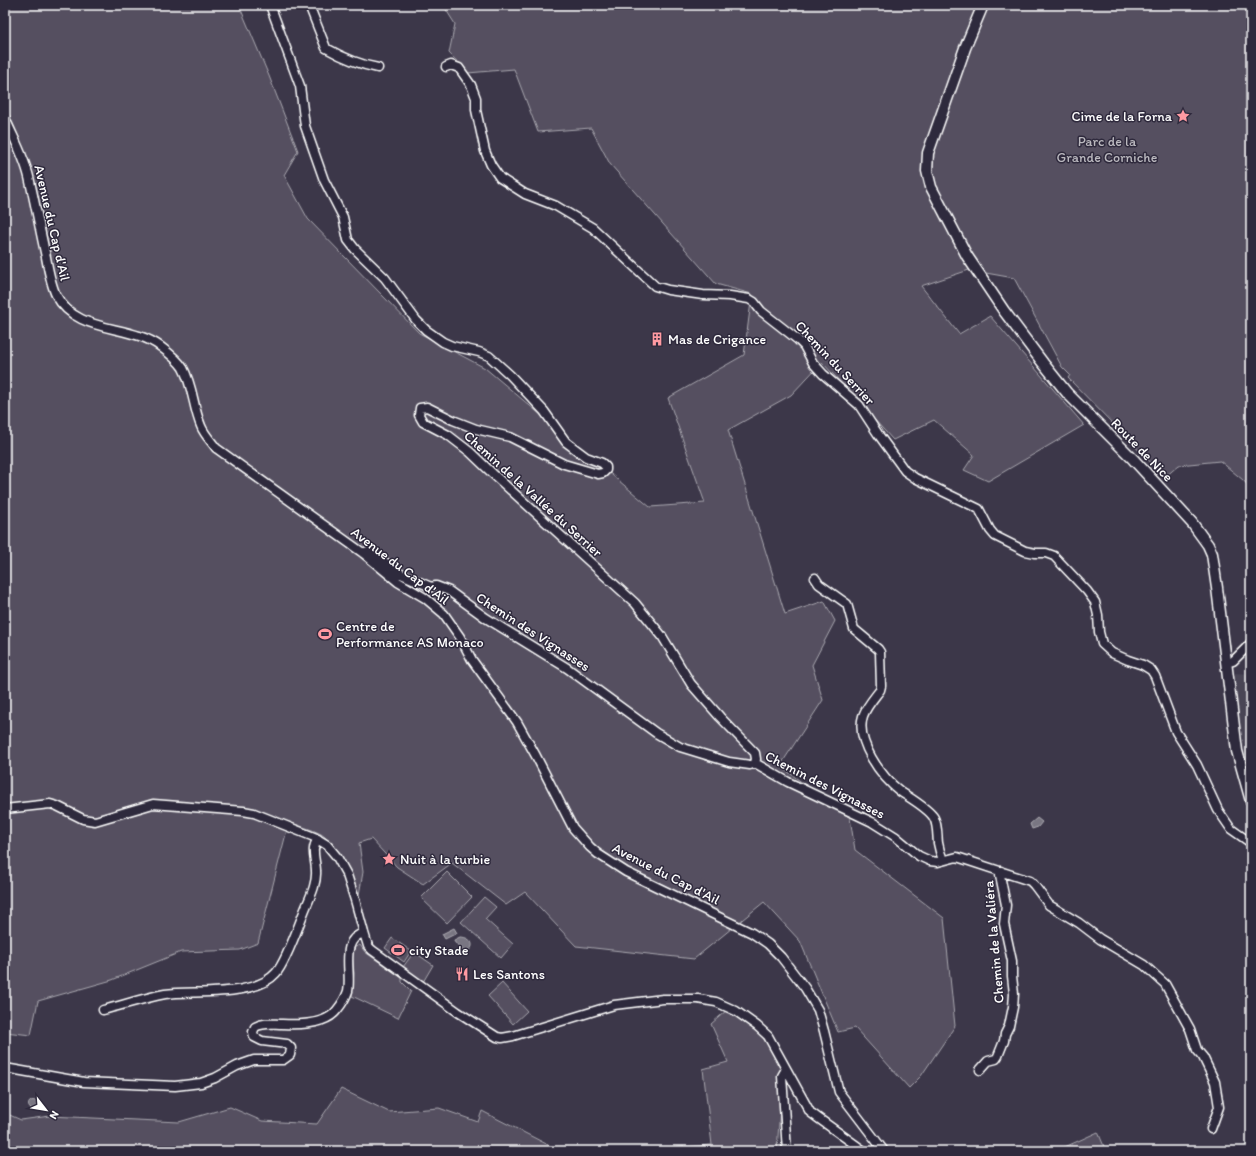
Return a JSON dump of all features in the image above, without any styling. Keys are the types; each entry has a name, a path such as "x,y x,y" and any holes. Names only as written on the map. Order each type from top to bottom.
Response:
{"main road":[{"name":"Route de Nice","path":"983,5 928,153 927,171 930,187 967,256 1004,311 1042,363 1067,393 1133,459 1192,523 1202,536 1212,554 1236,751 1251,801"}],"street":[{"name":"Chemin de la Vallée du Serrier","path":"270,5 300,86 305,126 324,180 343,217 348,240 354,249 385,278 416,320 426,330 442,342 489,356 510,375 544,411 566,442 586,457 602,463 606,467 606,470 603,473 598,474 564,464 510,437 453,420 427,406 420,408 419,415 423,422 448,435 470,452 635,603 662,636 692,684 720,717 755,753 755,763"},
{"path":"309,5 326,48 349,59 378,68"},
{"name":"Chemin du Serrier","path":"446,67 451,65 459,68 471,84 476,98 476,110 485,151 491,165 500,178 525,194 556,206 593,228 655,286 668,290 689,293 733,296 749,299 754,302 761,311 798,340 804,346 813,363 823,374 859,405 905,471 915,478 980,509 990,530 995,536 1025,551 1046,553 1054,556 1087,591 1095,602 1102,644 1112,653 1143,665 1151,670 1155,676 1176,732 1197,766 1218,810 1231,829 1251,843"},
{"name":"Avenue du Cap d'Ail","path":"5,118 23,159 28,176 56,294 67,310 87,323 145,338 172,356 182,368 189,383 201,426 206,436 216,448 363,553 398,582 425,598 444,614 460,637 472,660 517,722 574,828 590,847 626,872 752,933 768,944 791,969 805,988 818,1010 839,1092 884,1151"},
{"name":"Chemin des Vignasses","path":"363,553 368,551 399,573 431,587 436,586 448,591 486,618 567,668 656,733 680,747 729,762 750,765 755,763 788,782 872,822 896,837 919,856 930,861 938,862 957,857 1032,882 1049,905 1079,923 1100,939 1144,965 1165,984 1190,1028 1197,1050 1203,1057 1215,1082 1219,1107 1211,1129"},
{"path":"815,578 819,584 847,604 854,629 878,649 880,653 881,686 880,690 864,714 862,721 864,743 873,760 894,787 934,817 937,824 938,842 943,860"},
{"path":"425,598 431,587"},
{"path":"1226,663 1234,661 1251,643"},
{"path":"5,810 50,804 84,819 95,821 153,804 229,809 254,813 318,839 327,846 337,857 346,875 368,946 445,1003 497,1037 502,1038 513,1036 614,1004 663,998 698,999 722,1004 736,1011 768,1036 810,1112 864,1151"},
{"path":"103,1010 164,994 186,992 226,992 243,989 267,981 277,972 286,955 314,885 316,870 313,852 314,844 318,839"},
{"name":"Chemin de la Valiéra","path":"980,1070 988,1061 996,1059 998,1056 1005,1034 1010,1026 1013,1006 1014,994 1012,961 1004,924 1006,905 1000,875 1002,871"},
{"path":"5,1068 84,1082 175,1086 201,1083 215,1078 237,1066 254,1060 283,1060 290,1055 291,1048 287,1044 262,1042 254,1037 253,1032 255,1027 261,1024 310,1023 327,1018 336,1012 343,1002 348,990 350,943 357,935 364,933"},
{"path":"786,1069 782,1076 787,1151"}],"shaded area":[{"path":"1234,673 1251,674 1251,785 1244,753"},
{"path":"1037,818 1042,822 1038,827 1032,829 1030,824"},
{"path":"454,928 457,933 445,939 442,934"},
{"path":"460,937 468,939 472,943 471,948 464,953 454,940"},
{"path":"33,1100 38,1105 33,1110 28,1105"}],"green space":[{"name":"Parc de la Grande Corniche","path":"5,5 239,5 269,76 298,151 284,175 308,219 419,333 485,368 650,507 705,503 668,398 744,355 752,294 716,284 610,164 591,128 538,132 514,69 468,73 449,53 455,24 443,5 1251,5 1251,489 1243,480 1220,461 1179,465 1165,477 1068,378 1070,375 1062,367 1014,278 969,270 921,286 959,334 990,316 1084,425 988,481 964,470 974,455 934,420 893,440 822,362 791,395 728,430 785,614 824,601 835,621 812,665 823,700 780,766 850,818 855,850 944,918 955,1026 921,1076 909,1088 855,1028 838,1032 800,941 764,902 694,959 576,946 525,892 506,905 452,863 423,884 397,867 371,839 359,843 363,872 359,895 338,853 327,839 317,832 289,822 258,943 240,950 181,952 112,980 38,1001 31,1035 5,1032"},
{"path":"447,872 472,897 447,923 421,898"},
{"path":"484,897 496,907 485,919 513,944 501,958 461,922"},
{"name":"city Stade","path":"392,938 411,951 404,962 385,948"},
{"path":"360,945 365,952 402,978 402,982 411,991 398,1018 352,996 354,973 352,954 355,947"},
{"path":"414,952 433,965 423,982 403,967"},
{"path":"502,983 527,1011 513,1024 488,996"},
{"path":"727,1010 760,1034 783,1066 777,1151 620,1151 712,1145 703,1069 728,1062 711,1024"},
{"path":"341,1089 389,1112 439,1108 478,1122 482,1111 560,1151 5,1151 5,1113 21,1120 50,1116 179,1122 230,1107 262,1121 317,1124"},
{"path":"1098,1132 1106,1151 1056,1151"}],"place":[{"name":"Cime de la Forna","path":"1183,116"},
{"name":"Mas de Crigance","path":"657,339"},
{"name":"Centre de Performance AS Monaco","path":"325,634"},
{"name":"Nuit à la turbie","path":"389,859"},
{"name":"city Stade","path":"398,950"},
{"name":"Les Santons","path":"462,974"}]}
